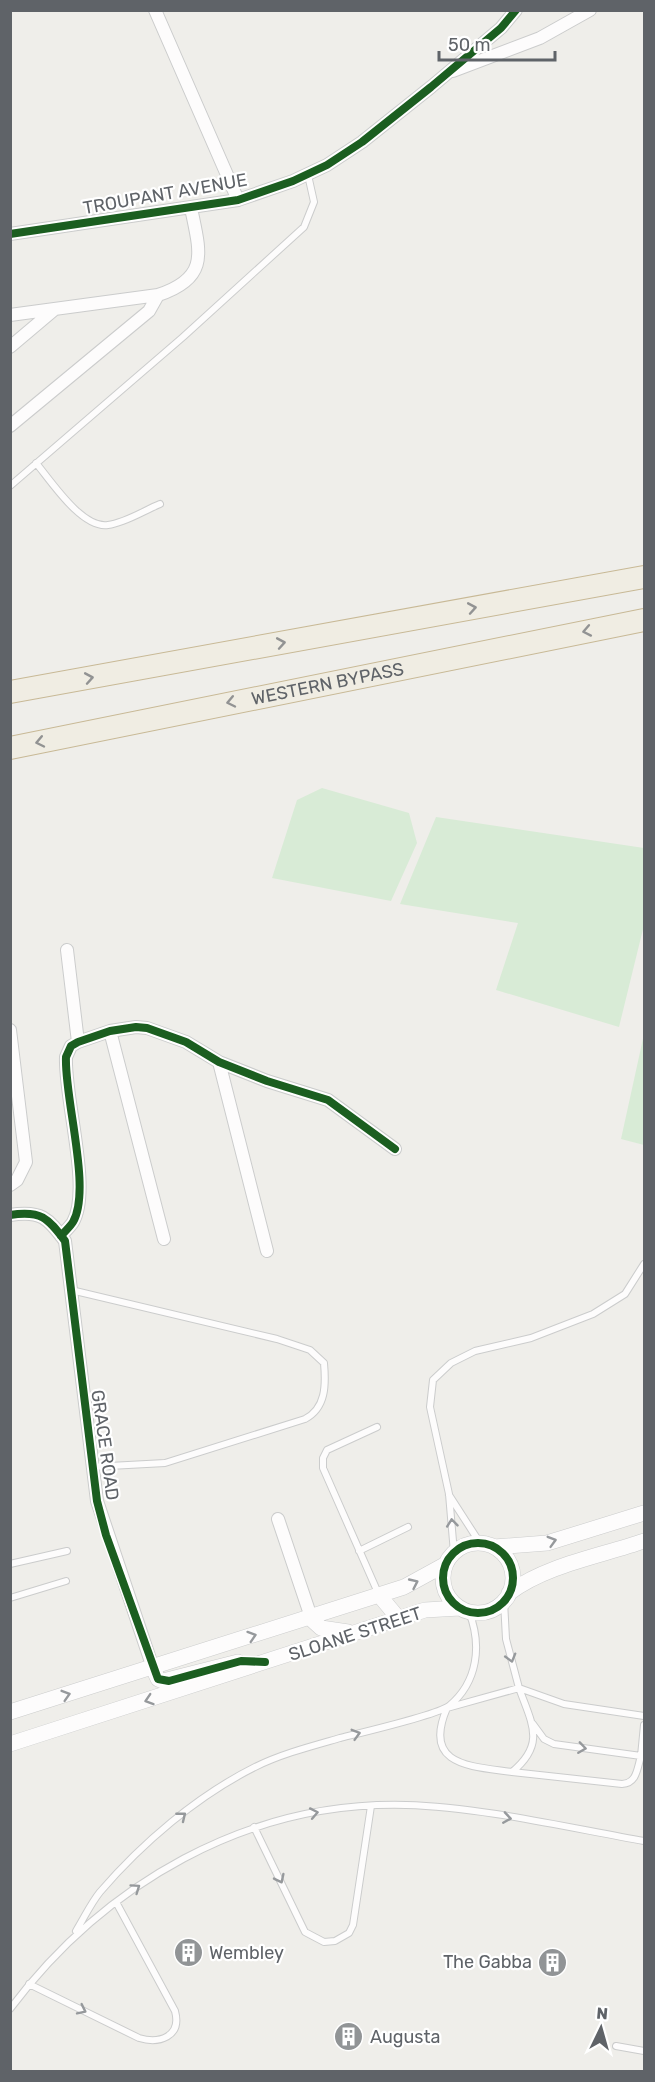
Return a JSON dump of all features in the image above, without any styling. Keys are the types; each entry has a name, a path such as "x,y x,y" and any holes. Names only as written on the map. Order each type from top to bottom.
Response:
{"highway":[{"path":"10,692 645,577"},
{"name":"WESTERN BYPASS","path":"10,748 645,620"}],"street":[{"path":"155,10 238,200"},
{"name":"TROUPANT AVENUE","path":"10,234 238,200 308,174 327,165 362,142 501,28 516,10"},
{"path":"446,74 540,38 590,10"},
{"path":"10,315 158,294 179,287 196,267 200,255 191,208"},
{"path":"10,426 148,311 158,294"},
{"path":"10,347 55,309"},
{"path":"67,950 78,1042"},
{"path":"61,1236 73,1222 77,1210 79,1183 65,1063 68,1051 78,1042 110,1031 136,1027 147,1028 186,1042 219,1062 303,1094 328,1100 395,1149"},
{"path":"10,1030 14,1094 26,1162 17,1180 10,1185"},
{"path":"110,1031 164,1239"},
{"path":"219,1062 267,1251"},
{"name":"GRACE ROAD","path":"10,1215 25,1212 37,1214 51,1222 64,1242 92,1467 106,1535 153,1668"},
{"path":"645,1513 547,1543 471,1544 450,1559 443,1584 452,1602 465,1610 488,1611 523,1583 645,1541"},
{"path":"278,1519 311,1617 321,1628 357,1633"},
{"path":"487,1545 503,1554 512,1572 507,1597"},
{"name":"SLOANE STREET","path":"10,1712 414,1583 450,1559"},
{"path":"379,1595 399,1619"},
{"name":"SLOANE STREET","path":"10,1744 425,1610 465,1610"},
{"path":"153,1668 158,1679 163,1681 241,1662 265,1662"}],"lane":[{"path":"10,486 183,337 303,227 314,202 308,174"},
{"path":"36,463 78,514 91,522 107,526 160,504"},
{"path":"450,1559 449,1494 430,1407 433,1380 450,1363 475,1351 531,1338 593,1314 625,1294 645,1264"},
{"path":"71,1290 277,1339 309,1350 324,1363 325,1381 321,1402 312,1415 305,1419 165,1463 92,1467"},
{"path":"376,1427 327,1450 323,1458 323,1467 379,1595"},
{"path":"449,1494 487,1545"},
{"path":"359,1551 408,1527"},
{"path":"10,1564 67,1551"},
{"path":"10,1598 66,1581"},
{"path":"507,1597 506,1639 519,1688 532,1724 544,1739 554,1744 641,1756"},
{"path":"465,1610 476,1633 476,1660 465,1691 447,1708 441,1722 440,1740 447,1755 467,1765 626,1784 634,1778 641,1756 645,1725"},
{"path":"73,1936 99,1894 146,1845 216,1789 256,1767 313,1746 519,1688 564,1704 645,1716"},
{"path":"512,1772 525,1761 531,1751 532,1724"},
{"path":"10,2009 29,1984 73,1936 116,1902 161,1870 206,1846 254,1827 317,1812 370,1806 408,1805 480,1814 645,1841"},
{"path":"254,1827 305,1932 324,1942 334,1941 348,1933 354,1919 370,1806"},
{"path":"29,1984 139,2038 156,2042 170,2036 176,2024 175,2011 116,1902"},
{"path":"616,2046 645,2050"}],"green space":[{"path":"322,788 409,813 417,843 391,901 272,878 297,800"},
{"path":"436,817 644,848 644,925 619,1027 496,990 518,923 400,904"},
{"path":"644,1034 644,1145 621,1139"}],"cycle path":[{"path":"10,234 238,200 293,181 327,165 362,142 501,28 516,10"},
{"path":"61,1236 73,1222 78,1207 80,1188 66,1057 71,1046 110,1031 136,1027 147,1028 186,1042 219,1062 267,1081 328,1100 395,1149"},
{"path":"10,1215 37,1215 48,1221 65,1241 97,1501 106,1535 158,1679 169,1681 241,1661 265,1662"},
{"path":"478,1543 497,1549 507,1559 513,1578 507,1597 497,1607 478,1613 459,1607 449,1597 443,1578 449,1559 459,1549 478,1543"}],"place":[{"name":"Wembley","path":"188,1953"},
{"name":"The Gabba","path":"553,1962"},
{"name":"Augusta","path":"349,2037"}]}
